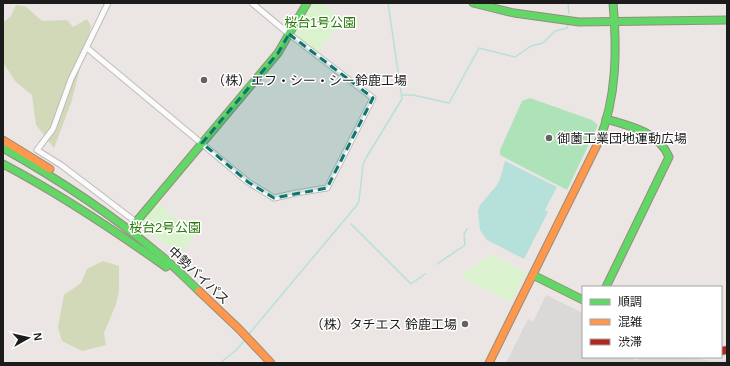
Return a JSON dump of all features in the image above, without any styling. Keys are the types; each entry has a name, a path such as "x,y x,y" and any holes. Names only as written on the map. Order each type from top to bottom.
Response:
{"main road":[{"path":"136,222 278,53 307,3"},
{"path":"473,3 514,13 579,22 727,20"},
{"path":"489,363 601,135 606,119 614,78 615,21 613,3"},
{"path":"606,119 650,134 666,150 669,157 606,286"},
{"path":"3,140 49,172"},
{"path":"3,148 49,172"},
{"path":"3,164 26,176 157,260 207,298"},
{"name":"中勢バイパス","path":"49,172 78,188 103,210 156,250 239,329 271,363"},
{"path":"533,275 582,300"}],"street":[{"path":"108,3 71,79 53,129 37,150 61,165 136,222"},
{"path":"87,48 248,182 274,198 296,192 327,188 374,98 289,34 252,3"}],"highlighted area":[{"path":"289,34 373,98 327,188 274,198 248,182 202,143 278,53"}],"green space":[{"name":"桜台1号公園","path":"312,3 322,3 336,15 338,24 318,52 297,37 296,29"},
{"path":"16,5 25,6 42,21 67,20 73,27 87,19 91,26 71,103 54,148 36,125 32,95 15,81 3,62 3,23 11,16"},
{"name":"御薗工業団地運動広場","path":"530,98 592,120 598,125 567,190 500,155 500,150 522,101"},
{"name":"桜台2号公園","path":"157,202 195,236 183,252 166,245 139,224"},
{"path":"491,254 526,273 511,302 460,276"},
{"path":"103,261 119,266 119,291 116,304 104,333 106,345 82,351 62,341 58,327 64,295 81,283 87,269"}],"shaded area":[{"path":"546,295 582,313 582,358 632,358 637,360 638,358 695,358 713,361 727,360 727,363 506,363 528,319 533,322"}],"water":[{"path":"505,161 557,187 545,210 548,212 524,259 487,240 480,230 478,211 480,205 497,185"}],"waterway":[{"path":"248,335 359,201 363,165 402,99 388,3"},
{"path":"568,3 569,14"},
{"path":"402,95 413,95 449,103 479,48 515,57 531,46 543,43 555,31 567,28 568,26"},
{"path":"351,224 411,284 425,274"},
{"path":"437,264 465,245 464,234 467,229"},
{"path":"220,363 235,351 245,340"}],"traffic: fast":[{"path":"136,222 278,53 307,3"},
{"path":"473,3 514,13 579,22 727,20"},
{"path":"599,141 609,107 614,73 615,38 613,3"},
{"path":"606,119 643,131 658,142 664,148 669,157 606,286"},
{"path":"3,148 62,183 100,208 166,260 199,291"},
{"path":"3,164 86,213 166,267"},
{"path":"533,275 582,300"}],"traffic: slow":[{"path":"3,140 50,169"},
{"path":"489,363 599,141"},
{"path":"199,291 239,329 271,363"}],"traffic: jam":[{"path":"722,351 727,350"}],"place":[{"name":"（株）エフ・シー・シー鈴鹿工場","path":"204,80"},
{"name":"御薗工業団地運動広場","path":"549,138"},
{"name":"（株）タチエス 鈴鹿工場","path":"465,324"}]}
